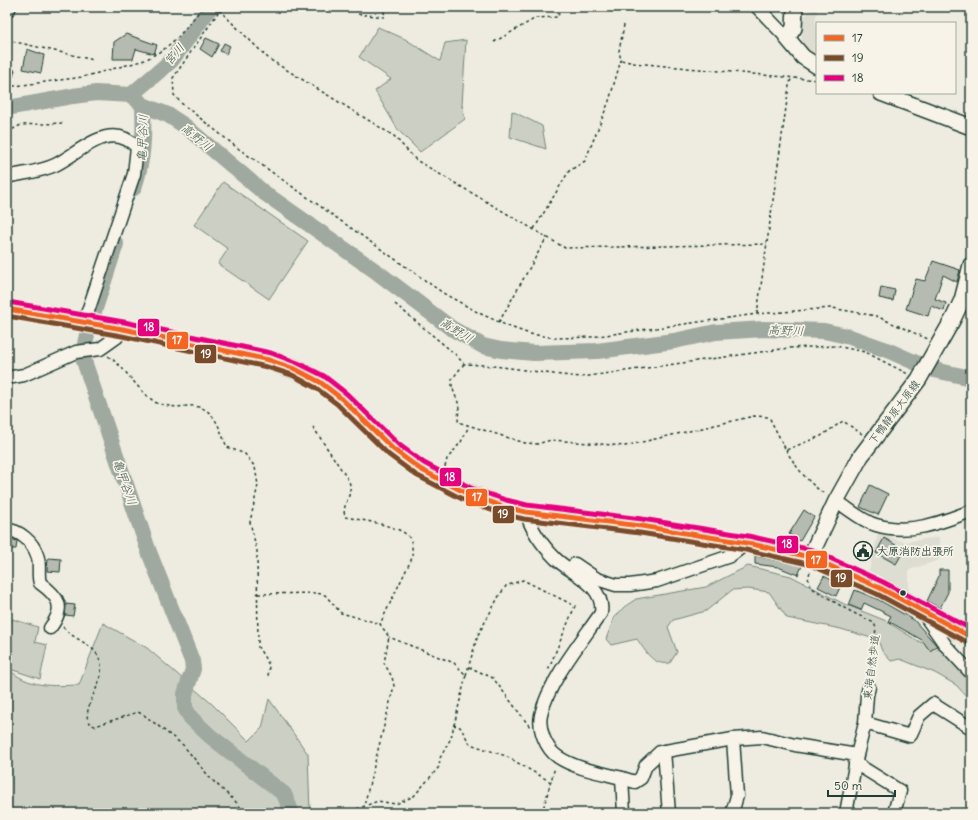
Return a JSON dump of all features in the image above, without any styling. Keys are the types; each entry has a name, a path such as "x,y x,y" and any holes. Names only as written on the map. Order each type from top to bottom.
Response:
{"highway":[{"path":"7,309 123,330 269,360 295,369 320,382 342,399 398,453 420,469 468,494 504,507 526,512 640,526 747,543 810,557 880,588 964,634"}],"main road":[{"path":"795,7 794,28 787,38 803,57 816,65"},
{"path":"884,94 971,127"},
{"name":"下鴨静原大原線","path":"810,557 830,497 920,378 962,300 971,264"}],"street":[{"path":"757,7 787,38"},
{"path":"7,177 45,169 56,165 96,139 112,137 130,140 136,147 134,174 90,324"},
{"path":"7,378 24,375 86,351 100,349 123,330"},
{"path":"830,497 875,525 907,530 931,525 971,511"},
{"path":"526,512 530,526 543,544 556,559 599,594 602,605 601,613 549,693 541,715 540,729 547,743 558,757 573,764 635,782 641,778 646,765 660,752 733,739 762,736 856,759 900,791 894,813"},
{"path":"7,530 19,532 37,554 40,583 53,593 59,602 53,624"},
{"path":"543,544 597,579 616,585 630,585 657,581 730,556 747,543"},
{"path":"920,609 946,646 971,673"},
{"path":"946,646 947,637 952,632 964,634"},
{"name":"東海自然歩道","path":"846,813 856,759 865,723 866,695 869,687"},
{"path":"865,723 910,736 919,716 933,704 971,728"},
{"path":"732,813 737,796 733,739"},
{"path":"664,751 670,813"},
{"path":"622,778 624,813"}],"path":[{"path":"7,87 83,77 145,60 163,50 178,37 203,7"},
{"path":"222,7 173,78 174,95 181,104 239,149 443,293 499,322 530,334 556,338 592,337 757,314 818,308 856,311 876,316 938,346"},
{"path":"358,14 385,17 383,7"},
{"path":"494,42 536,18 558,17 560,7"},
{"path":"219,10 269,59 394,136 416,160 565,248 767,244"},
{"path":"534,229 569,171 584,161 609,100 621,60 618,51 624,25"},
{"path":"7,40 94,60"},
{"path":"621,60 634,64 791,79 816,80"},
{"path":"757,314 791,79"},
{"path":"7,132 21,125 64,122"},
{"path":"499,322 546,237"},
{"path":"394,304 455,354 464,364 492,365 552,375 582,377 789,348 836,346 865,352 920,378"},
{"path":"86,351 107,356 119,364 156,403 174,407 193,406 207,409 215,420 227,447 244,454 255,467 258,485 250,522 257,551 258,647 270,665 268,678"},
{"path":"464,364 452,380 452,387 459,405 458,422 469,426 525,444 537,444 552,440 625,446 754,416 769,416 792,460 806,477 830,497"},
{"path":"786,450 821,436 843,422 872,440"},
{"path":"441,480 447,459 461,442 469,426"},
{"path":"313,427 349,482 352,490 345,505 346,517 403,530 410,538 412,558 380,624"},
{"name":"東海自然歩道","path":"810,557 812,567 808,577 809,584 812,588 846,609 874,623 876,628 869,687"},
{"path":"352,813 364,806 378,801 396,804 414,796 439,767 440,758 450,738 478,635 506,586 523,580 575,606 547,674"},
{"path":"258,594 317,593 325,595 341,613 380,624 389,637 454,663 466,675"},
{"path":"53,624 93,647 100,660 102,674 87,713 87,720 90,725 95,726 138,712 183,745 211,779 235,800 245,813"},
{"path":"364,806 394,686 392,677 384,663 389,637"},
{"path":"469,667 493,678 530,728 540,729"},
{"path":"453,724 460,728 470,744 506,756 551,782"},
{"path":"542,813 558,757"}],"shaded area":[{"path":"815,7 818,7 815,22 816,58 811,56 802,42 802,18"},
{"path":"378,27 405,39 440,61 445,43 466,40 462,105 465,119 420,152 398,130 375,91 391,79 359,57"},
{"path":"512,111 542,126 546,149 510,137"},
{"path":"223,182 308,241 269,299 218,264 228,249 194,225"},
{"path":"878,533 904,542 939,537 939,560 909,570 909,591 869,571"},
{"path":"748,566 791,576 844,604 884,620 918,641 942,651 971,669 971,701 956,685 935,673 900,659 891,661 882,651 878,640 841,629 787,618 769,592 748,589 732,590 706,611 673,620 668,627 677,652 670,663 654,660 650,657 637,639 611,645 606,639 614,618 624,607 636,599 706,587"},
{"path":"12,619 38,627 35,642 47,645 40,679 7,668"},
{"path":"103,623 147,648 212,704 249,741 262,728 269,699 308,754 310,813 7,813 7,668 15,675 32,682 59,686 79,685"}],"building":[{"path":"126,34 157,45 154,54 136,49 133,59 113,59 114,42"},
{"path":"206,38 219,44 212,57 200,49"},
{"path":"224,43 230,46 226,54 220,51"},
{"path":"27,49 44,55 41,73 23,69"},
{"path":"7,68 15,70 13,77 7,76"},
{"path":"933,261 960,270 957,282 943,275 935,299 946,303 944,311 931,306 928,316 906,309 916,279 925,281"},
{"path":"881,287 895,290 893,301 879,298"},
{"path":"870,485 888,494 878,515 860,507"},
{"path":"804,510 814,517 800,541 789,534"},
{"path":"7,538 17,541 16,549 7,549"},
{"path":"884,538 904,550 896,564 876,553"},
{"path":"755,556 802,566 798,575 778,567 755,564"},
{"path":"48,558 61,559 60,572 47,571"},
{"path":"939,570 948,570 948,592 940,608 927,601 939,576"},
{"path":"824,576 841,585 836,596 818,587"},
{"path":"855,590 879,600 914,620 937,646 930,651 922,640 888,621 891,616 864,603 861,610 849,605"},
{"path":"66,604 75,605 73,616 65,615"}],"waterway":[{"name":"宮川","path":"131,95 171,61 211,7"},
{"name":"高野川","path":"7,108 96,93 131,95 143,105 168,115 185,126 263,192 377,272 451,328 483,346 501,350 534,353 597,351 674,341 716,332 764,329 824,331 847,336 887,350 930,369 971,378"},
{"name":"亀甲谷川","path":"134,188 140,167 143,147 143,105"},
{"name":"亀甲谷川","path":"116,244 88,330 84,361 149,552 192,661 193,669 185,694 185,708 191,718 210,736 284,794 292,813"}],"transit line":[{"name":"18","path":"8,302 124,322 271,353 298,363 324,376 347,394 398,444 424,463 471,488 506,500 527,505 642,519 748,536 812,550 883,582 971,629"},
{"name":"17","path":"7,309 123,329 269,360 295,369 320,382 342,399 393,449 420,469 468,494 504,507 526,512 641,526 747,543 810,557 880,588 971,637"},
{"name":"19","path":"7,316 122,336 267,367 292,375 316,388 337,404 389,455 416,475 466,501 502,514 524,519 640,533 746,550 808,564 877,594 968,643"}],"place":[{"name":"大原消防出張所","path":"863,551"}]}
